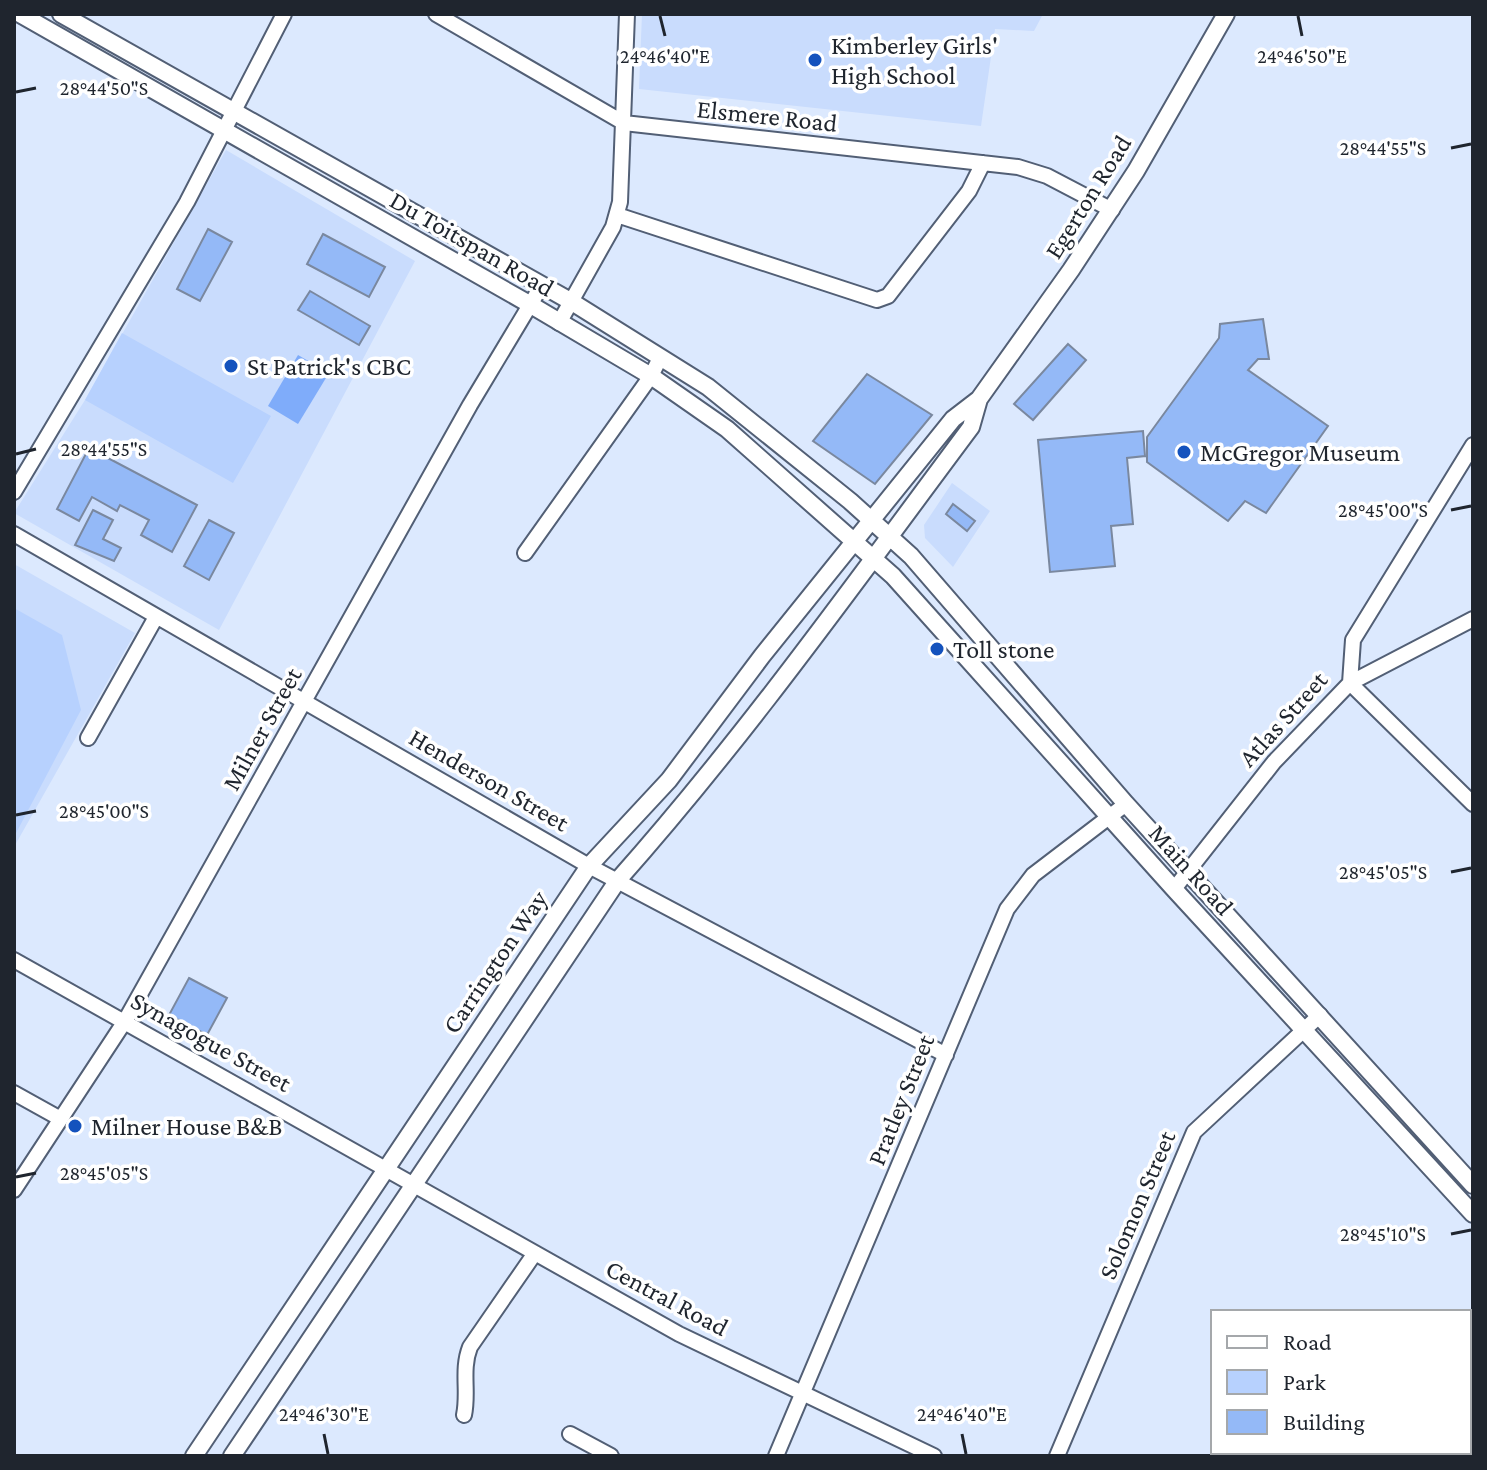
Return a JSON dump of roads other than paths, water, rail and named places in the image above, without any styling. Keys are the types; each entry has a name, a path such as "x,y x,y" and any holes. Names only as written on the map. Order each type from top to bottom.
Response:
{"street":[{"name":"Du Toitspan Road","path":"20,14 651,376 727,429 873,557"},
{"name":"Du Toitspan Road","path":"61,14 572,302 726,401 889,537"},
{"path":"14,492 187,202 284,14"},
{"name":"Elsmere Road","path":"436,14 624,123 1032,170 1112,210"},
{"path":"559,323 617,215 622,191 627,14"},
{"name":"Egerton Road","path":"871,521 953,419 979,399 1112,210 1226,14"},
{"path":"617,215 877,300 891,292 969,191 983,163"},
{"name":"Milner Street","path":"14,1190 125,1021 470,405 542,285"},
{"path":"525,553 651,376 660,358"},
{"name":"Egerton Road","path":"889,537 971,427 979,399"},
{"name":"Atlas Street","path":"1174,889 1186,869 1274,762 1350,683 1349,658 1353,640 1473,445"},
{"name":"Carrington Way","path":"194,1456 589,866 669,780 762,656 871,521"},
{"name":"Henderson Street","path":"14,534 589,866 946,1055"},
{"path":"232,1456 618,880 688,802 889,537"},
{"name":"Main Road","path":"889,537 911,556 1126,804 1473,1185"},
{"name":"Main Road","path":"873,557 1473,1214"},
{"path":"88,738 156,617"},
{"path":"1473,619 1350,683 1473,804"},
{"name":"Pratley Street","path":"776,1456 804,1396 1007,909 1033,875 1126,804"},
{"name":"Synagogue Street","path":"14,960 385,1167"},
{"name":"Solomon Street","path":"1057,1456 1194,1132 1320,1015"},
{"path":"14,1093 59,1118"},
{"name":"Central Road","path":"385,1167 679,1334 934,1456"},
{"path":"464,1415 467,1400 465,1362 470,1347 535,1253"},
{"path":"570,1434 611,1456"}],"water":[{"path":"298,355 329,373 298,424 268,406"}],"place":[{"name":"Kimberley Girls' High School","path":"815,60"},
{"name":"St Patrick's CBC","path":"231,366"},
{"name":"McGregor Museum","path":"1184,452"},
{"name":"Toll stone","path":"937,649"},
{"name":"Milner House B&B","path":"75,1126"}]}
